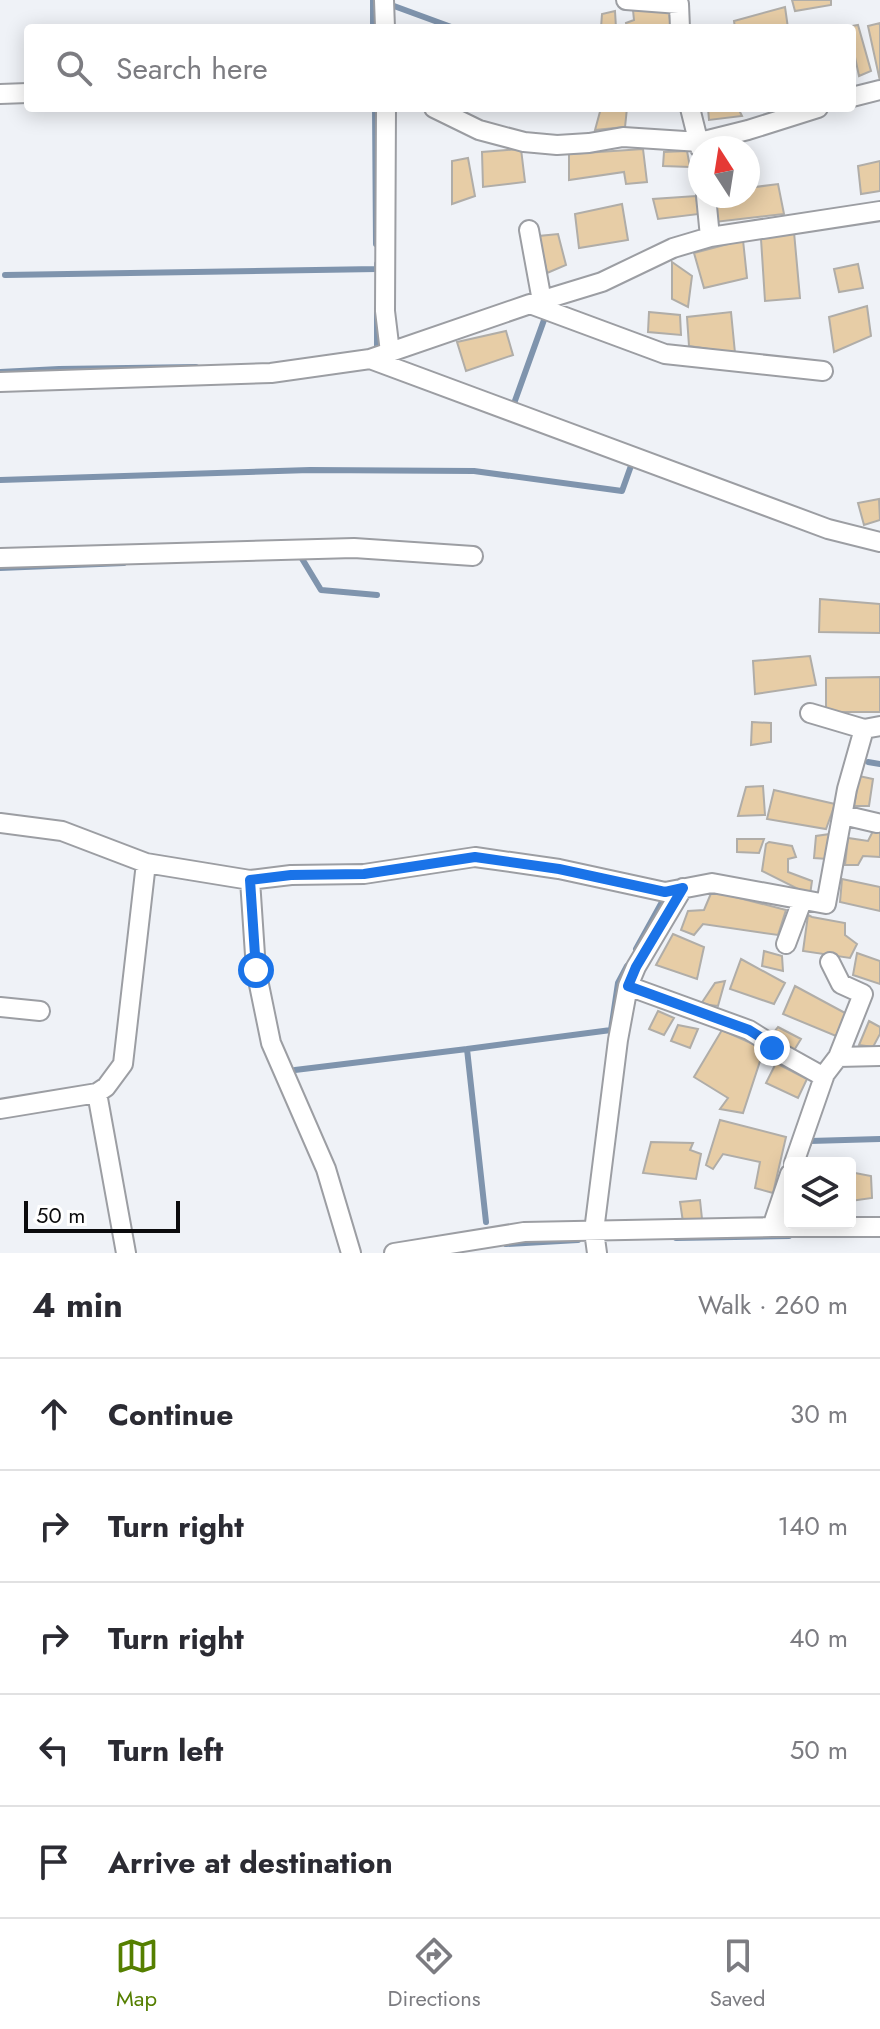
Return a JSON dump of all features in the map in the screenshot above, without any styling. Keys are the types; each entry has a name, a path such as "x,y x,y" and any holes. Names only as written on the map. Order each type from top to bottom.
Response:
{"street":[{"path":"384,0 385,24"},
{"path":"626,0 679,4 680,24"},
{"path":"856,96 880,90"},
{"path":"0,94 24,93"},
{"path":"386,112 385,311 390,352"},
{"path":"442,112 479,130 524,142 557,145 623,137 688,144"},
{"path":"691,112 698,136"},
{"path":"729,136 805,112"},
{"path":"707,208 710,237"},
{"path":"0,382 271,373 370,359 602,282 673,248 710,237 880,211"},
{"path":"529,230 536,302"},
{"path":"536,302 665,354 823,371"},
{"path":"370,359 828,529 880,542"},
{"path":"0,558 354,548 473,556"},
{"path":"0,823 62,831 146,863 250,880 291,875 364,874 475,857 559,869 665,892 712,883 826,904 847,789 872,728 810,713"},
{"path":"843,815 877,823"},
{"path":"0,1109 97,1093 106,1087 123,1064 146,863"},
{"path":"250,880 256,970 271,1043 326,1169 351,1253"},
{"path":"597,1253 594,1231 618,1040 628,986 683,888"},
{"path":"786,944 802,901"},
{"path":"796,1157 824,1077 838,1057 863,994 841,984 830,962"},
{"path":"628,986 749,1030 772,1048 824,1077"},
{"path":"0,1007 40,1011"},
{"path":"838,1057 880,1056"},
{"path":"97,1093 126,1253"},
{"path":"772,1227 784,1192"},
{"path":"394,1253 524,1232 880,1227"}],"building":[{"path":"792,0 831,0 831,5 795,11"},
{"path":"785,7 787,24 734,24 734,21"},
{"path":"633,10 669,12 670,24 626,24 634,20"},
{"path":"615,11 616,24 601,24 602,14"},
{"path":"880,23 880,81 868,26"},
{"path":"856,25 871,71 859,76 856,62"},
{"path":"600,112 627,112 625,127 595,130"},
{"path":"708,112 740,112 742,116 709,120"},
{"path":"521,149 525,182 483,187 482,152"},
{"path":"643,149 647,182 626,184 624,172 569,180 569,154"},
{"path":"687,151 688,167 663,166 664,152"},
{"path":"468,158 475,196 452,204 452,161"},
{"path":"880,161 880,191 861,194 858,166"},
{"path":"778,184 784,214 715,222 714,208 760,208 760,186"},
{"path":"688,197 688,208 698,208 699,214 658,219 653,199"},
{"path":"622,204 628,240 579,248 575,214"},
{"path":"794,232 800,298 765,301 761,239"},
{"path":"558,234 566,265 547,273 539,236"},
{"path":"743,240 747,278 704,288 694,253"},
{"path":"672,262 692,276 688,307 672,299"},
{"path":"858,264 863,288 839,292 834,269"},
{"path":"867,306 871,336 834,352 829,317"},
{"path":"649,312 680,315 681,335 648,332"},
{"path":"731,312 735,353 689,346 687,317"},
{"path":"506,331 513,355 466,371 457,342"},
{"path":"879,499 880,520 864,525 858,503"},
{"path":"820,599 880,604 880,633 819,632"},
{"path":"810,656 816,685 755,694 753,661"},
{"path":"880,677 880,712 826,712 826,678"},
{"path":"752,722 771,723 771,742 751,745"},
{"path":"859,776 873,779 869,806 854,806"},
{"path":"763,786 765,815 738,816 746,787"},
{"path":"774,790 835,804 826,829 767,819"},
{"path":"874,829 880,829 880,857 863,856 858,865 845,865 848,838 868,841"},
{"path":"830,834 827,859 814,858 816,836"},
{"path":"737,839 764,839 759,853 737,852"},
{"path":"766,844 792,846 796,857 788,859 788,872 812,881 810,895 762,871"},
{"path":"842,879 880,887 880,911 840,902"},
{"path":"712,891 786,910 778,935 703,924 694,935 681,930 688,911 704,910"},
{"path":"808,915 845,923 845,935 857,944 850,958 803,951"},
{"path":"673,934 704,947 697,979 656,965"},
{"path":"764,951 782,956 783,971 762,966"},
{"path":"857,953 880,961 880,984 853,975"},
{"path":"741,959 785,983 774,1004 730,989"},
{"path":"725,981 718,1006 701,1004 715,983"},
{"path":"795,986 847,1014 836,1036 783,1014"},
{"path":"658,1011 674,1018 664,1035 649,1029"},
{"path":"869,1021 880,1027 873,1047 859,1045"},
{"path":"678,1025 698,1029 690,1048 671,1041"},
{"path":"778,1027 801,1039 793,1052 771,1036"},
{"path":"722,1030 764,1049 743,1113 720,1109 728,1098 694,1077"},
{"path":"776,1063 807,1079 798,1098 766,1083"},
{"path":"720,1120 786,1137 773,1193 755,1188 760,1162 723,1154 713,1169 706,1165"},
{"path":"651,1142 693,1143 690,1150 701,1154 696,1179 643,1173"},
{"path":"856,1173 871,1176 872,1198 856,1200"},
{"path":"700,1200 702,1219 683,1222 680,1202"}],"waterway":[{"path":"373,0 373,24"},
{"path":"394,6 443,24"},
{"path":"375,112 376,244"},
{"path":"5,275 377,269 377,264"},
{"path":"377,309 377,354"},
{"path":"512,409 544,320"},
{"path":"0,372 196,367"},
{"path":"0,480 310,470 474,471 622,491 632,463"},
{"path":"295,557 301,557 321,590 377,595"},
{"path":"0,568 124,563"},
{"path":"868,762 880,764"},
{"path":"636,949 662,902"},
{"path":"467,1049 611,1030 618,983 627,966"},
{"path":"295,1070 467,1049 486,1222"},
{"path":"808,1146 810,1141 880,1139"},
{"path":"676,1238 789,1236"},
{"path":"506,1244 578,1240"}],"route":[{"path":"256,970 250,880 291,875 364,874 475,857 559,869 665,892 683,888 628,986 749,1030 772,1048"}]}
